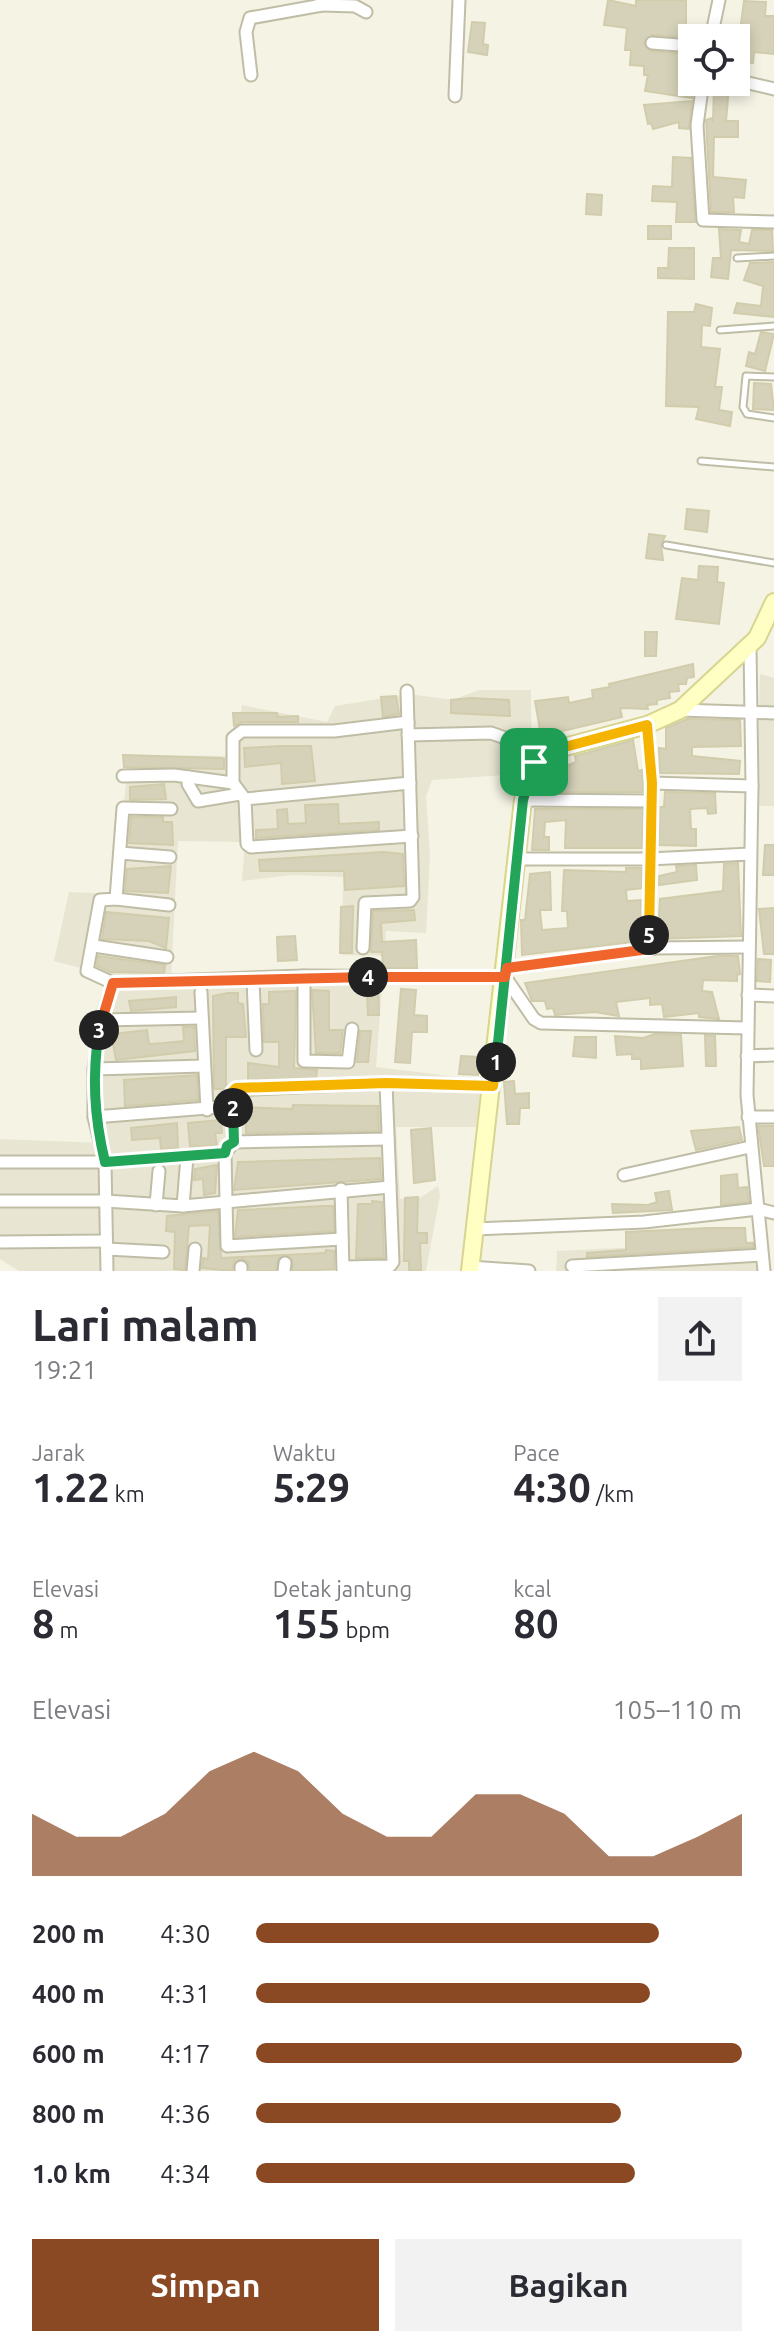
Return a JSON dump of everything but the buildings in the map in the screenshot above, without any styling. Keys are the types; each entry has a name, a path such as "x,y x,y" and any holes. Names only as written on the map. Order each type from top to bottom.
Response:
{"main road":[{"path":"470,1269 506,973 523,800 534,762 546,752 647,725 680,710 750,646 768,619 774,602"}],"street":[{"path":"455,96 459,0"},
{"path":"714,24 719,0"},
{"path":"251,75 246,32 250,18 322,3 355,6 366,12"},
{"path":"652,43 678,45"},
{"path":"750,83 774,89"},
{"path":"701,96 697,125 703,220 774,222"},
{"path":"750,646 752,786 748,1117 764,1271"},
{"path":"363,948 365,903 412,899 407,691"},
{"path":"680,710 774,713"},
{"path":"647,725 652,783 649,949"},
{"path":"412,836 251,847 247,844 243,796 233,783 233,738 242,731 408,729 491,733 505,738 534,762"},
{"path":"123,776 189,777 233,783"},
{"path":"189,777 188,784 198,801 410,783"},
{"path":"652,783 752,786"},
{"path":"523,800 652,801"},
{"path":"116,899 123,808 171,809"},
{"path":"120,853 170,857"},
{"path":"517,859 649,859 750,854"},
{"path":"169,905 100,900 87,972 113,983 506,973 649,949 748,947"},
{"path":"94,946 167,957"},
{"path":"506,973 541,1023 747,1028"},
{"path":"304,976 304,1061 348,1062 352,1029"},
{"path":"253,980 256,1050"},
{"path":"107,1271 105,1162 94,1117 94,1069 101,1020 113,983"},
{"path":"201,992 207,1110"},
{"path":"748,995 774,996"},
{"path":"101,1020 202,1018"},
{"path":"747,1056 774,1055"},
{"path":"94,1069 204,1066"},
{"path":"234,1142 232,1092 236,1088 386,1083 493,1086"},
{"path":"341,1189 344,1269 393,1265 386,1083"},
{"path":"94,1117 233,1106"},
{"path":"748,1117 774,1117"},
{"path":"342,1239 231,1248 225,1242 227,1146 234,1142 388,1139"},
{"path":"624,1175 750,1147"},
{"path":"0,1162 105,1162 225,1153"},
{"path":"183,1206 187,1157"},
{"path":"156,1205 159,1171"},
{"path":"0,1201 105,1201 183,1206 341,1189 390,1187"},
{"path":"475,1229 644,1222 758,1209 774,1213"},
{"path":"0,1242 107,1245 163,1252"},
{"path":"193,1271 195,1249"},
{"path":"573,1253 572,1268 654,1267 762,1255"},
{"path":"470,1269 529,1271"}],"lane":[{"path":"737,258 774,256"},
{"path":"720,330 774,326"},
{"path":"774,377 746,376 743,407 747,414 774,418"},
{"path":"701,461 774,467"},
{"path":"666,545 774,563"}],"shaded area":[{"path":"760,674 774,678 774,806 757,806"},
{"path":"479,690 531,690 532,758 505,775 432,780 426,796 430,855 426,933 386,931 385,956 342,955 343,877 293,875 242,881 245,842 178,841 171,979 383,972 376,1067 482,1080 476,1127 396,1127 400,1199 420,1198 438,1186 440,1195 426,1271 19,1271 0,1259 0,1139 102,1143 97,1062 118,978 54,961 69,892 114,894 129,755 234,756 242,705 327,722 335,706 409,694 453,700"},
{"path":"761,1241 766,1271 556,1271 557,1251"}],"route":[{"path":"534,762 523,800 507,968 493,1086 386,1083 236,1088 232,1092 234,1142 227,1146 225,1153 105,1162 94,1117 94,1069 101,1020 113,983 200,983 304,976 505,977 507,968 649,949 652,783 647,725 546,752 534,762"}]}
